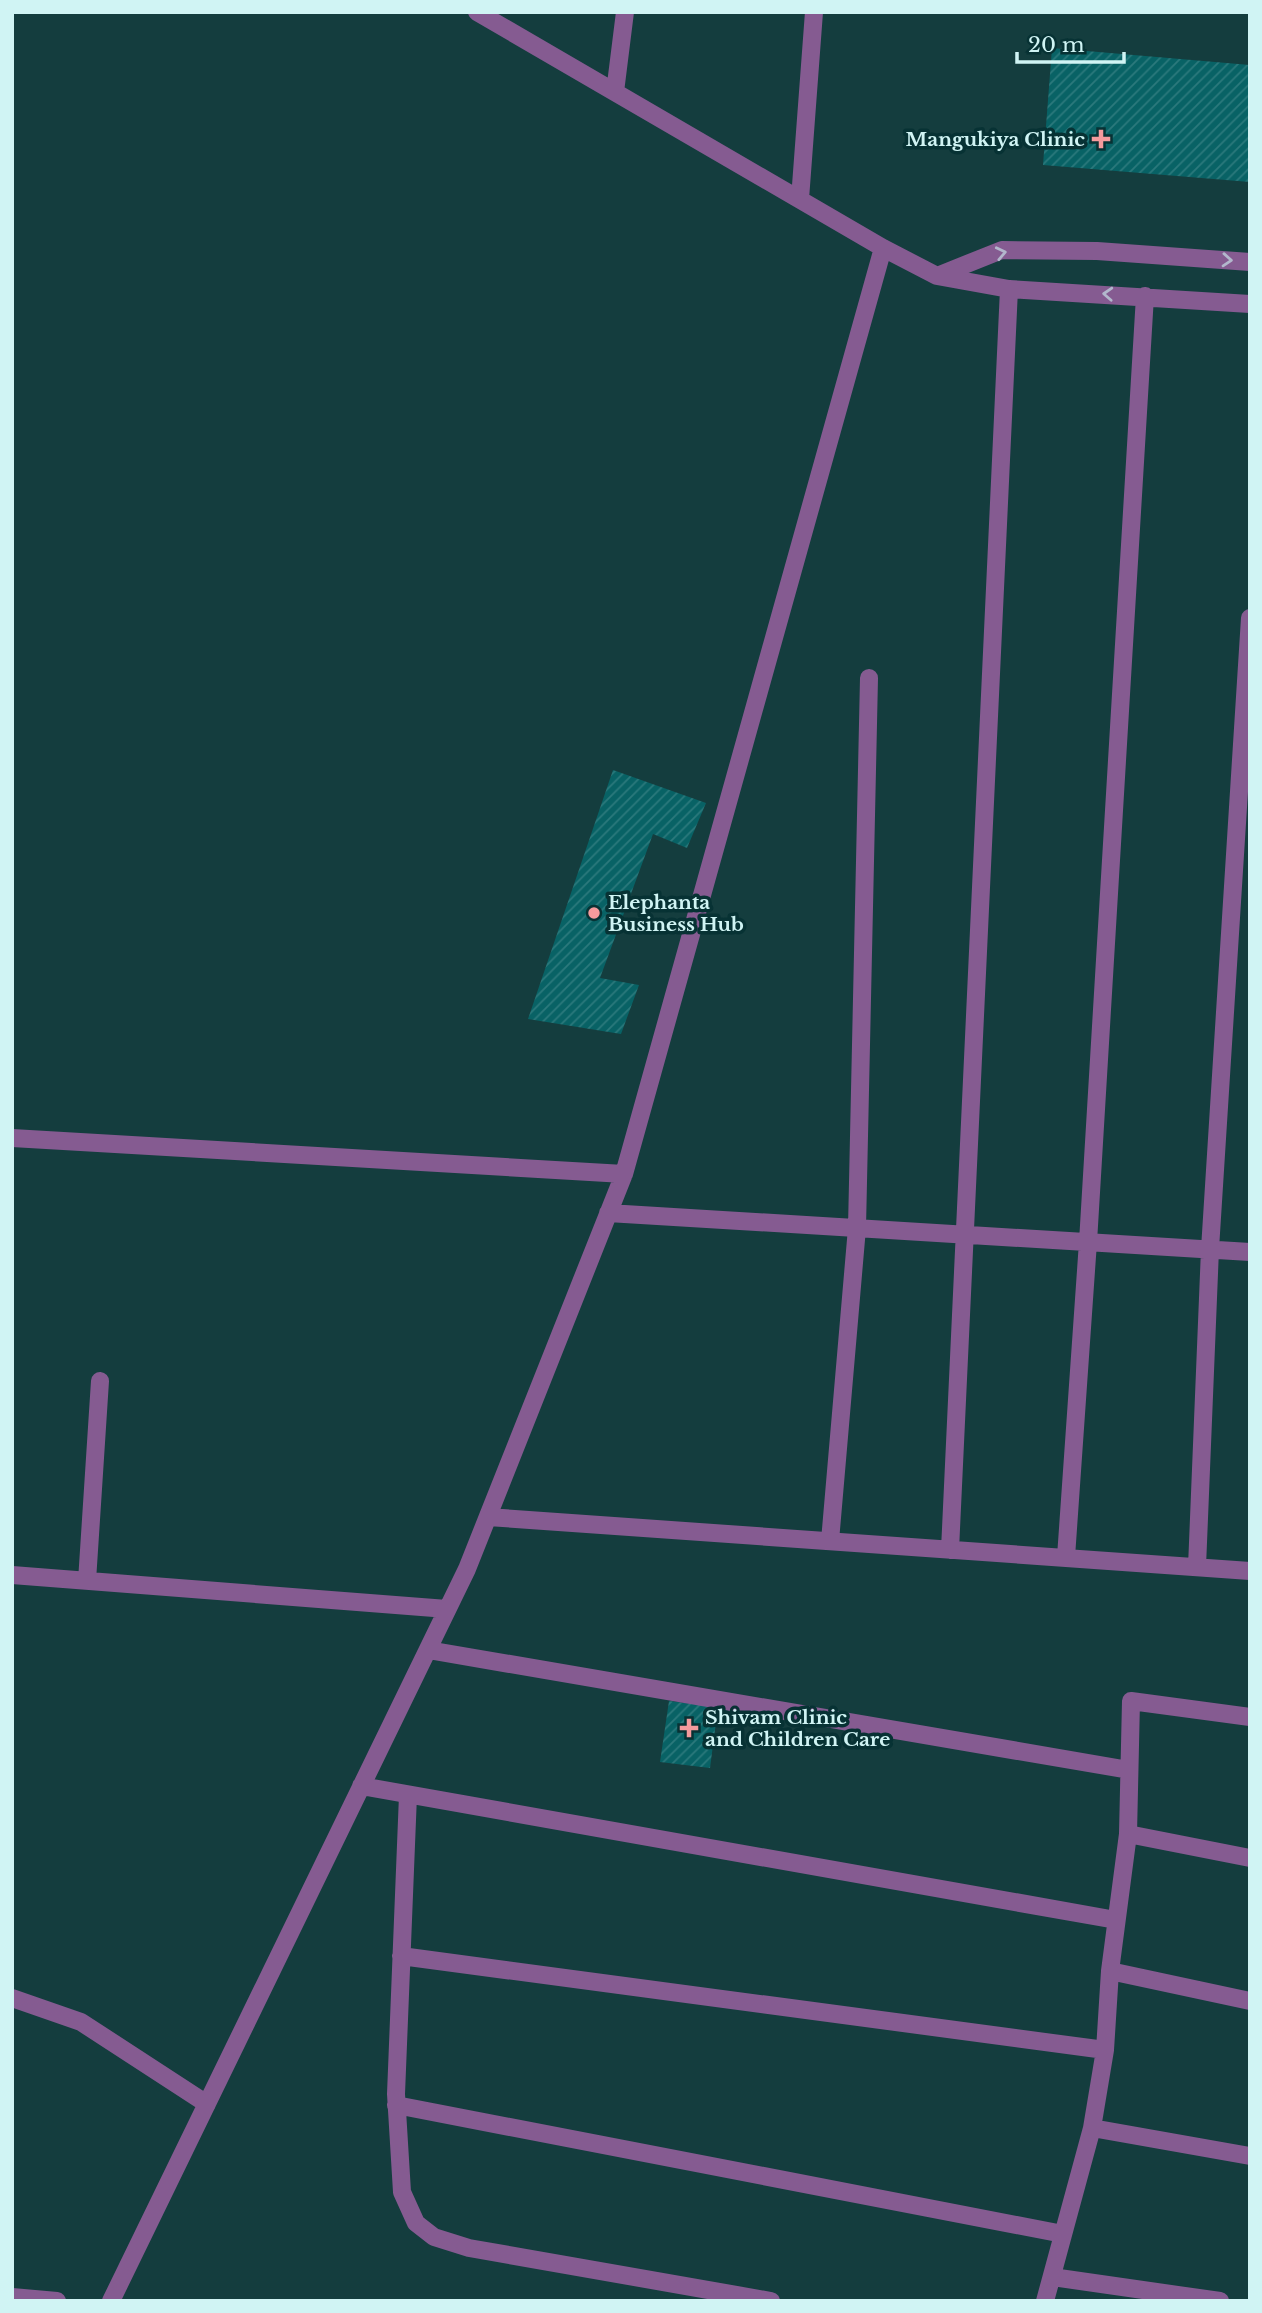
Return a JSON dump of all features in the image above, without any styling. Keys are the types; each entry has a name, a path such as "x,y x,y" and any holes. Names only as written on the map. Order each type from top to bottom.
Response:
{"street":[{"path":"477,12 502,20 615,92 883,248 937,276 1009,289 1250,304"},
{"path":"615,92 625,12"},
{"path":"800,200 814,12"},
{"path":"111,2301 467,1569 624,1174 883,248"},
{"path":"937,276 1002,250 1097,251 1250,262"},
{"path":"950,1550 967,1235 1009,289"},
{"path":"1066,1558 1088,1242 1145,296"},
{"path":"1197,1567 1210,1250 1250,618"},
{"path":"830,1541 856,1228 869,678"},
{"path":"12,1138 624,1174"},
{"path":"608,1213 1250,1252"},
{"path":"87,1581 100,1381"},
{"path":"488,1517 1250,1571"},
{"path":"12,1575 447,1609"},
{"path":"428,1650 1129,1770"},
{"path":"1045,2301 1092,2128 1105,2050 1110,1971 1128,1834 1131,1701 1250,1717"},
{"path":"361,1786 1116,1920"},
{"path":"408,1795 396,2105 402,2192 416,2223 434,2237 469,2248 771,2301"},
{"path":"1128,1834 1250,1858"},
{"path":"401,1956 1105,2050"},
{"path":"1110,1971 1250,2000"},
{"path":"12,1998 81,2022 207,2104"},
{"path":"396,2105 1063,2234"},
{"path":"1092,2128 1250,2156"},
{"path":"1052,2277 1220,2301"},
{"path":"12,2297 57,2301"}],"building":[{"path":"1052,48 1250,65 1250,182 1043,165"},
{"name":"Elephanta Business Hub","path":"613,770 706,803 687,848 653,834 600,978 639,985 621,1034 528,1019"},
{"path":"669,1701 718,1707 710,1768 660,1762"}],"place":[{"name":"Mangukiya Clinic","path":"1101,139"},
{"name":"Elephanta Business Hub","path":"594,913"},
{"name":"Shivam Clinic and Children Care","path":"689,1728"}]}
